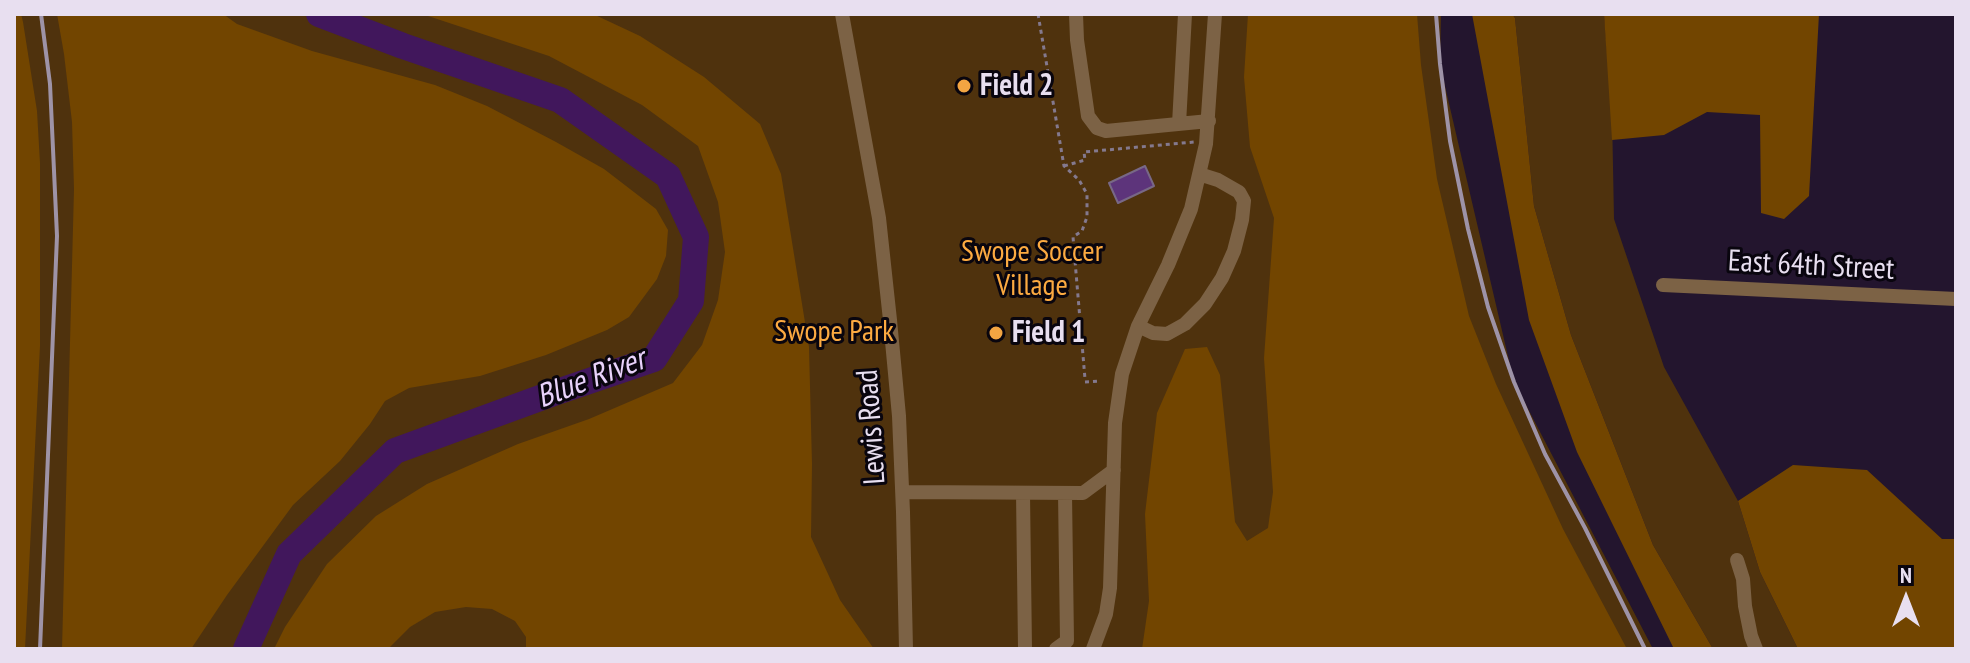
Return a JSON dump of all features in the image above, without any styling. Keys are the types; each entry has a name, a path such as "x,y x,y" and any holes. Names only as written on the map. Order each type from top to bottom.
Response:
{"street":[{"name":"Lewis Road","path":"842,14 879,218 899,416 906,649"},
{"path":"1076,14 1088,116 1092,123 1106,131 1209,121"},
{"path":"1179,124 1185,14"},
{"path":"1093,649 1106,614 1110,588 1115,423 1122,374 1138,326 1191,209 1209,121 1215,14"},
{"path":"1138,326 1153,333 1167,334 1185,324 1205,304 1222,278 1234,251 1244,201 1239,192 1199,174"},
{"name":"East 64th Street","path":"1663,285 1956,299"},
{"path":"903,492 1083,493 1114,470"},
{"path":"1023,493 1025,649"},
{"path":"1056,649 1067,641 1065,493"},
{"path":"1737,560 1756,649"}],"path":[{"path":"1038,14 1064,166 1079,180 1087,194 1087,217 1082,231 1073,237 1085,380 1099,381"},
{"path":"1064,166 1085,160 1084,152 1199,142"}],"green space":[{"name":"Swope Park","path":"14,14 1441,14 1440,65 1514,382 1653,649 14,649"},
{"path":"1512,14 1604,14 1612,114 1614,219 1664,367 1738,501 1760,572 1798,649 1713,649 1653,545 1571,335 1534,206 1515,18"}],"shaded area":[{"path":"14,14 21,14 23,22 37,111 40,163 40,346 25,649 14,649"},
{"path":"57,14 223,14 237,24 312,51 435,85 487,106 604,169 656,209 668,230 666,256 657,279 629,317 607,330 546,355 480,376 409,388 385,401 340,461 293,505 191,649 62,649 74,189 72,122"},
{"path":"422,14 593,14 640,36 704,77 760,124 781,174 809,347 811,537 840,600 874,649 526,649 526,637 515,621 492,609 466,607 435,612 410,627 388,649 274,649 327,564 376,516 427,484 518,444 589,419 673,383 702,345 718,300 725,252 718,202 698,146 642,105 549,56"},
{"path":"1248,14 1417,14 1437,179 1469,316 1496,384 1563,529 1627,649 1142,649 1149,601 1145,514 1157,413 1185,349 1207,347 1220,375 1235,522 1247,541 1268,528 1273,492 1264,358 1274,218 1250,147 1244,77"},
{"path":"1472,14 1512,14 1515,18 1534,206 1571,335 1653,545 1713,649 1674,649 1577,452 1529,320"},
{"path":"1604,14 1819,14 1809,196 1784,219 1761,213 1760,115 1707,112 1664,135 1612,140"},
{"path":"1793,465 1867,470 1942,539 1956,539 1956,649 1798,649 1760,572 1738,501"}],"building":[{"path":"1145,166 1154,186 1118,203 1109,183"}],"waterway":[{"name":"Blue River","path":"246,649 289,554 395,451 654,359 691,301 696,237 668,176 560,100 319,14"}],"railway":[{"path":"40,649 57,236 50,84 41,14"},
{"path":"1436,14 1450,141 1488,307 1514,382 1545,454 1645,649"}],"place":[{"name":"Field 2","path":"964,86"},
{"name":"Field 1","path":"996,333"}],"park label":[{"name":"Swope Soccer Village","path":"1032,269"}]}
